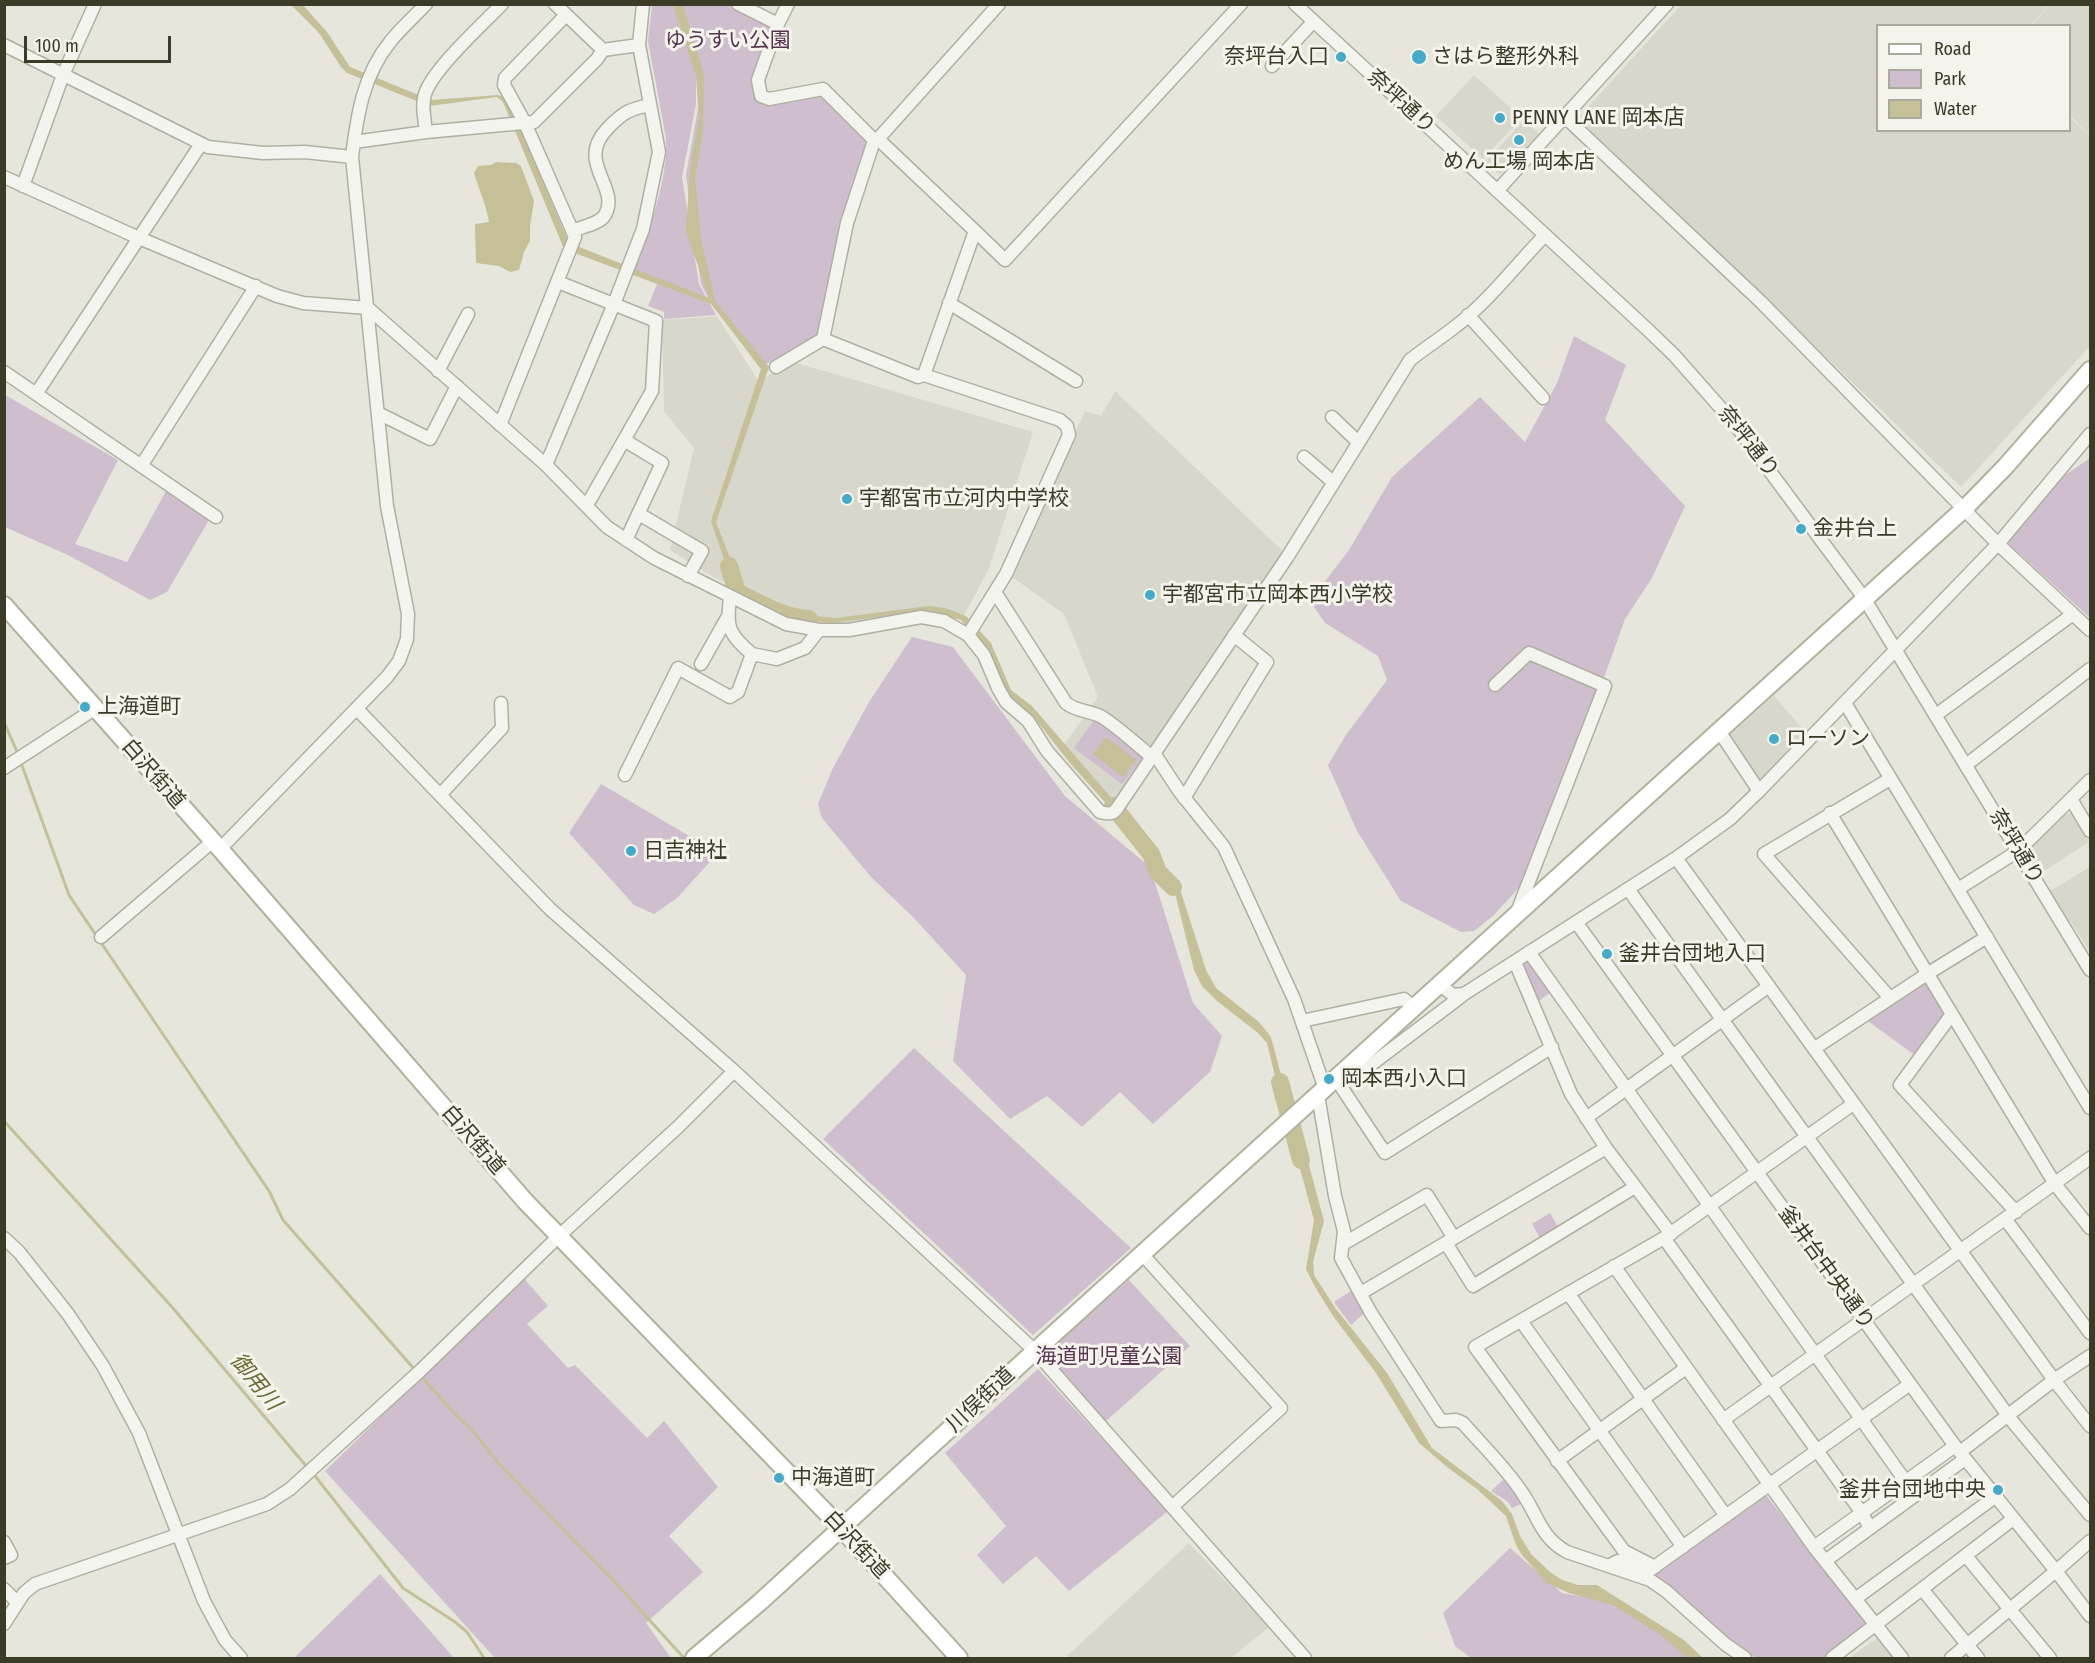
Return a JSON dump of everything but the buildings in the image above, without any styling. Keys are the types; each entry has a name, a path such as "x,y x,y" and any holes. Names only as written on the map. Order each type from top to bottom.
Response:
{"main road":[{"name":"川俣街道","path":"694,1659 759,1603 1965,508 2091,370"},
{"name":"白沢街道","path":"4,605 217,845 525,1201 841,1528 959,1659"}],"street":[{"path":"23,186 63,75 95,4"},
{"path":"101,937 217,845 357,709 399,661 407,639 408,614 387,506 352,157 357,113 369,78 389,43 426,4"},
{"path":"426,132 424,100 432,78 502,4"},
{"path":"555,4 603,50"},
{"path":"546,465 643,229 659,152 639,45 643,4"},
{"path":"738,4 778,24"},
{"path":"788,4 778,24 758,80 761,96 769,99 823,89 872,138 878,139 1005,260 1241,4"},
{"path":"776,367 824,339 848,223 873,144 999,4"},
{"name":"奈坪通り","path":"1295,4 1647,328 1707,390 1791,496 1864,598 2091,970"},
{"path":"1497,191 1667,4"},
{"path":"500,425 575,237 518,123 504,85 505,78 566,15"},
{"path":"1272,66 1314,22"},
{"path":"4,45 208,147 263,153 305,152 352,157"},
{"path":"354,142 426,132 534,122 597,59 603,50 639,45"},
{"path":"572,231 600,220 605,215 608,206 608,195 595,159 595,146 602,134 618,116 631,109 650,105"},
{"path":"1564,116 1761,302 1998,544 2091,630"},
{"path":"36,394 201,144"},
{"path":"4,177 139,238 277,296 303,303 368,308 546,465 607,527 654,558 730,598 786,624 819,630 849,630 921,617 944,621 971,630 1006,702 1028,721 1047,751 1100,812 1109,814 1116,810 1288,556 1410,360 1468,315 1545,235"},
{"path":"924,375 975,231"},
{"path":"558,282 656,321 652,391 587,506"},
{"path":"141,466 256,286"},
{"path":"949,303 1076,381"},
{"path":"438,371 468,314"},
{"path":"1468,315 1543,398"},
{"path":"824,339 918,377 924,375 1060,420 1067,426 1069,435 1006,574 971,630"},
{"path":"4,372 216,517"},
{"path":"378,413 430,440 457,386"},
{"path":"1332,417 1358,442"},
{"path":"1355,1061 1361,1066 1368,1067 1464,994 1676,858 1730,819 1998,544 2091,434"},
{"path":"624,440 662,463 626,540"},
{"path":"1304,457 1333,482"},
{"path":"639,513 702,551 688,576"},
{"path":"995,592 1066,703 1078,711 1088,711 1102,718 1153,755 1224,847 1294,999 1326,1087 1335,1196 1344,1231 1341,1258 1371,1313 1441,1421 1456,1420 1462,1423 1523,1493 1546,1535 1555,1546 1650,1580 1745,1659"},
{"path":"701,664 727,618 730,598"},
{"path":"1936,715 2073,614"},
{"path":"727,618 730,631 740,644 752,654 777,660 805,648 819,630"},
{"path":"1184,798 1268,662 1234,635"},
{"path":"1495,685 1529,652 1605,686 1516,916"},
{"path":"625,775 678,668 730,697 738,692 752,654"},
{"path":"1966,765 2091,669"},
{"path":"440,795 502,728 501,703"},
{"path":"1845,703 2091,1108"},
{"path":"4,768 96,708"},
{"path":"357,709 550,909 734,1071 1035,1351 1305,1659"},
{"path":"1719,731 1759,791"},
{"path":"1890,779 1764,854 1890,998"},
{"path":"1958,889 2018,850 2091,780"},
{"path":"2071,799 2091,831"},
{"path":"1830,813 2055,1184 2091,1228"},
{"path":"1676,858 1960,1252 2054,1380 2091,1426"},
{"path":"1628,889 2008,1415 2091,1515"},
{"name":"釜井台中央通り","path":"1576,922 1960,1452 2091,1616"},
{"path":"1815,1048 1987,937"},
{"path":"1529,952 1906,1482"},
{"path":"1515,962 1552,1047 1562,1078 1586,1118 1771,1386 1862,1513 1870,1528"},
{"path":"1440,985 1453,995 1464,994"},
{"path":"1586,1118 1769,986"},
{"path":"1302,1021 1404,999 1414,1008"},
{"path":"1952,1014 1900,1085 2011,1216 2091,1333"},
{"path":"1326,1087 1384,1153 1552,1047"},
{"path":"4,1624 17,1602 35,1584 267,1504 291,1489 420,1371 559,1236 678,1127 734,1071"},
{"path":"1655,1567 1623,1551 1475,1347 1668,1236 1853,1104"},
{"path":"1361,1293 1606,1148"},
{"path":"1723,1420 2091,1158"},
{"path":"1343,1244 1427,1195 1473,1286 1635,1187"},
{"path":"4,1238 19,1252 68,1314 103,1366 139,1433 204,1602 225,1640 241,1659"},
{"path":"1142,1254 1281,1408 1172,1507"},
{"path":"1614,1266 1814,1547 1902,1659"},
{"path":"1568,1293 1726,1516"},
{"path":"1521,1321 1683,1547"},
{"path":"1825,1561 1870,1528 2008,1415 2054,1380 2091,1356"},
{"path":"1557,1461 1686,1368"},
{"path":"1608,1566 1618,1561 1650,1570 1655,1567 1910,1384"},
{"path":"1814,1547 1906,1482 1960,1452"},
{"path":"1855,1599 1995,1497"},
{"path":"1832,1659 2013,1519"},
{"path":"1951,1659 2091,1541"},
{"path":"4,1542 11,1555 4,1558"},
{"path":"1966,1556 2050,1659"},
{"path":"4,1589 17,1602"},
{"path":"1922,1589 1978,1659"}],"shaded area":[{"path":"1681,5 2049,5 2032,24 1876,24 1876,132 2071,132 2071,119 2090,136 2090,346 1961,487 1578,118"},
{"path":"2050,5 2090,5 2090,135 2071,117 2071,24 2033,24"},
{"path":"1474,75 1522,118 1483,159 1436,116"},
{"path":"1524,120 1539,134 1500,175 1485,162"},
{"name":"宇都宮市立河内中学校","path":"717,316 759,382 790,361 1033,432 988,571 962,619 927,608 826,628 713,577 670,550 694,448 664,411 662,320"},
{"name":"宇都宮市立岡本西小学校","path":"1115,391 1288,556 1118,807 1064,745 1098,697 1064,614 1009,575 1085,411 1101,416"},
{"path":"1774,696 1808,735 1760,784 1728,737"},
{"path":"2071,812 2089,842 2041,873 2026,850 2052,823"},
{"path":"2090,867 2090,950 2089,950 2050,891"},
{"path":"1189,1543 1269,1627 1231,1658 1070,1658 1067,1656"},
{"path":"1877,1638 1896,1658 1849,1658"}],"green space":[{"name":"ゆうすい公園","path":"652,5 738,5 778,24 761,73 762,96 823,89 872,138 823,339 759,367 734,330 710,301 701,284 686,175 704,75 696,77 696,104 682,177 699,284 716,315 664,319 664,312 648,306 657,284 633,275 661,189 666,154 666,138 648,41"},
{"path":"1574,336 1626,365 1605,420 1685,506 1652,578 1625,619 1573,764 1527,879 1493,916 1474,931 1461,932 1401,901 1357,831 1328,765 1346,735 1387,680 1378,656 1325,623 1310,601 1349,550 1392,477 1480,397 1525,442 1557,383"},
{"path":"5,395 118,460 75,544 127,562 166,491 209,520 167,592 150,600 70,556 5,527"},
{"path":"2090,458 2090,618 2008,543 2061,478"},
{"path":"912,637 953,647 1065,796 1150,867 1193,1003 1222,1036 1210,1072 1153,1124 1120,1092 1082,1127 1047,1096 1010,1119 953,1061 966,975 913,917 871,877 822,818 818,804 832,770 869,702"},
{"path":"1095,719 1144,757 1122,784 1074,748"},
{"path":"601,784 718,853 677,898 654,914 634,905 569,833"},
{"path":"1532,962 1552,991 1539,1001 1522,969 1523,963"},
{"path":"1921,982 1929,984 1947,1016 1916,1056 1865,1019"},
{"path":"914,1048 1131,1248 1033,1335 823,1139"},
{"path":"1550,1213 1559,1229 1541,1240 1532,1224"},
{"path":"522,1276 548,1306 527,1324 568,1368 575,1365 647,1438 664,1421 718,1487 669,1536 703,1572 646,1623 671,1658 495,1658 325,1471 497,1304"},
{"name":"海道町児童公園","path":"1129,1280 1190,1346 1105,1422 1046,1353"},
{"path":"1354,1289 1367,1311 1351,1325 1334,1302"},
{"path":"1038,1369 1168,1511 1069,1591 1036,1556 1003,1584 977,1555 1006,1526 945,1453"},
{"path":"1505,1478 1525,1502 1512,1508 1508,1502 1491,1491"},
{"path":"1766,1495 1866,1624 1822,1658 1756,1658 1729,1640 1677,1591 1653,1576"},
{"path":"1510,1548 1562,1593 1622,1603 1695,1658 1471,1658 1455,1646 1443,1613"},
{"path":"380,1574 454,1658 294,1658"}],"water":[{"path":"291,5 303,5 327,32 350,67 431,100 498,95 507,98 569,243 709,298 686,231 690,170 699,118 696,76 674,5 683,5 704,75 703,130 695,179 701,238 715,301 769,367 716,522 741,587 793,614 836,618 928,606 945,608 966,616 991,643 1011,690 1032,706 1133,823 1126,826 1070,763 1032,715 1016,704 1003,688 975,636 961,620 934,612 831,623 795,618 734,589 711,521 761,369 711,304 564,249 503,102 497,97 429,106 347,73 319,33"},
{"path":"496,162 516,163 521,166 534,201 530,241 519,270 510,272 499,266 476,263 475,224 489,222 474,173 478,166 491,165"},
{"path":"1106,737 1136,760 1123,777 1093,754"},
{"path":"1162,866 1180,889 1206,970 1216,988 1259,1022 1271,1037 1289,1105 1283,1109 1267,1043 1202,986 1194,970 1175,893 1155,871"},
{"path":"1300,1132 1324,1221 1313,1262 1314,1275 1336,1309 1387,1373 1432,1448 1502,1501 1512,1514 1520,1536 1531,1554 1550,1572 1562,1580 1578,1585 1597,1585 1684,1640 1703,1658 1687,1658 1661,1635 1613,1605 1569,1593 1547,1583 1522,1555 1506,1516 1477,1489 1419,1443 1376,1373 1333,1316 1306,1269 1314,1220 1292,1139"}],"waterway":[{"path":"729,566 737,592 781,613 809,619"},
{"path":"4,722 18,754"},
{"path":"20,760 69,895 269,1191 283,1220 416,1371"},
{"path":"1113,806 1151,854 1158,872 1173,887"},
{"path":"1280,1082 1301,1160"},
{"name":"御用川","path":"4,1121 172,1307 307,1467"},
{"path":"421,1376 473,1431 499,1464 615,1582 684,1658"},
{"name":"御用川","path":"312,1472 403,1588 467,1632 484,1658"}],"place":[{"name":"奈坪台入口","path":"1341,57"},
{"name":"さはら整形外科","path":"1419,57"},
{"name":"PENNY LANE 岡本店","path":"1500,118"},
{"name":"めん工場 岡本店","path":"1519,140"},
{"name":"宇都宮市立河内中学校","path":"847,499"},
{"name":"金井台上","path":"1801,529"},
{"name":"宇都宮市立岡本西小学校","path":"1150,595"},
{"name":"上海道町","path":"85,707"},
{"name":"ローソン","path":"1774,739"},
{"name":"日吉神社","path":"631,851"},
{"name":"釜井台団地入口","path":"1607,954"},
{"name":"岡本西小入口","path":"1329,1079"},
{"name":"中海道町","path":"779,1478"},
{"name":"釜井台団地中央","path":"1998,1490"}]}
